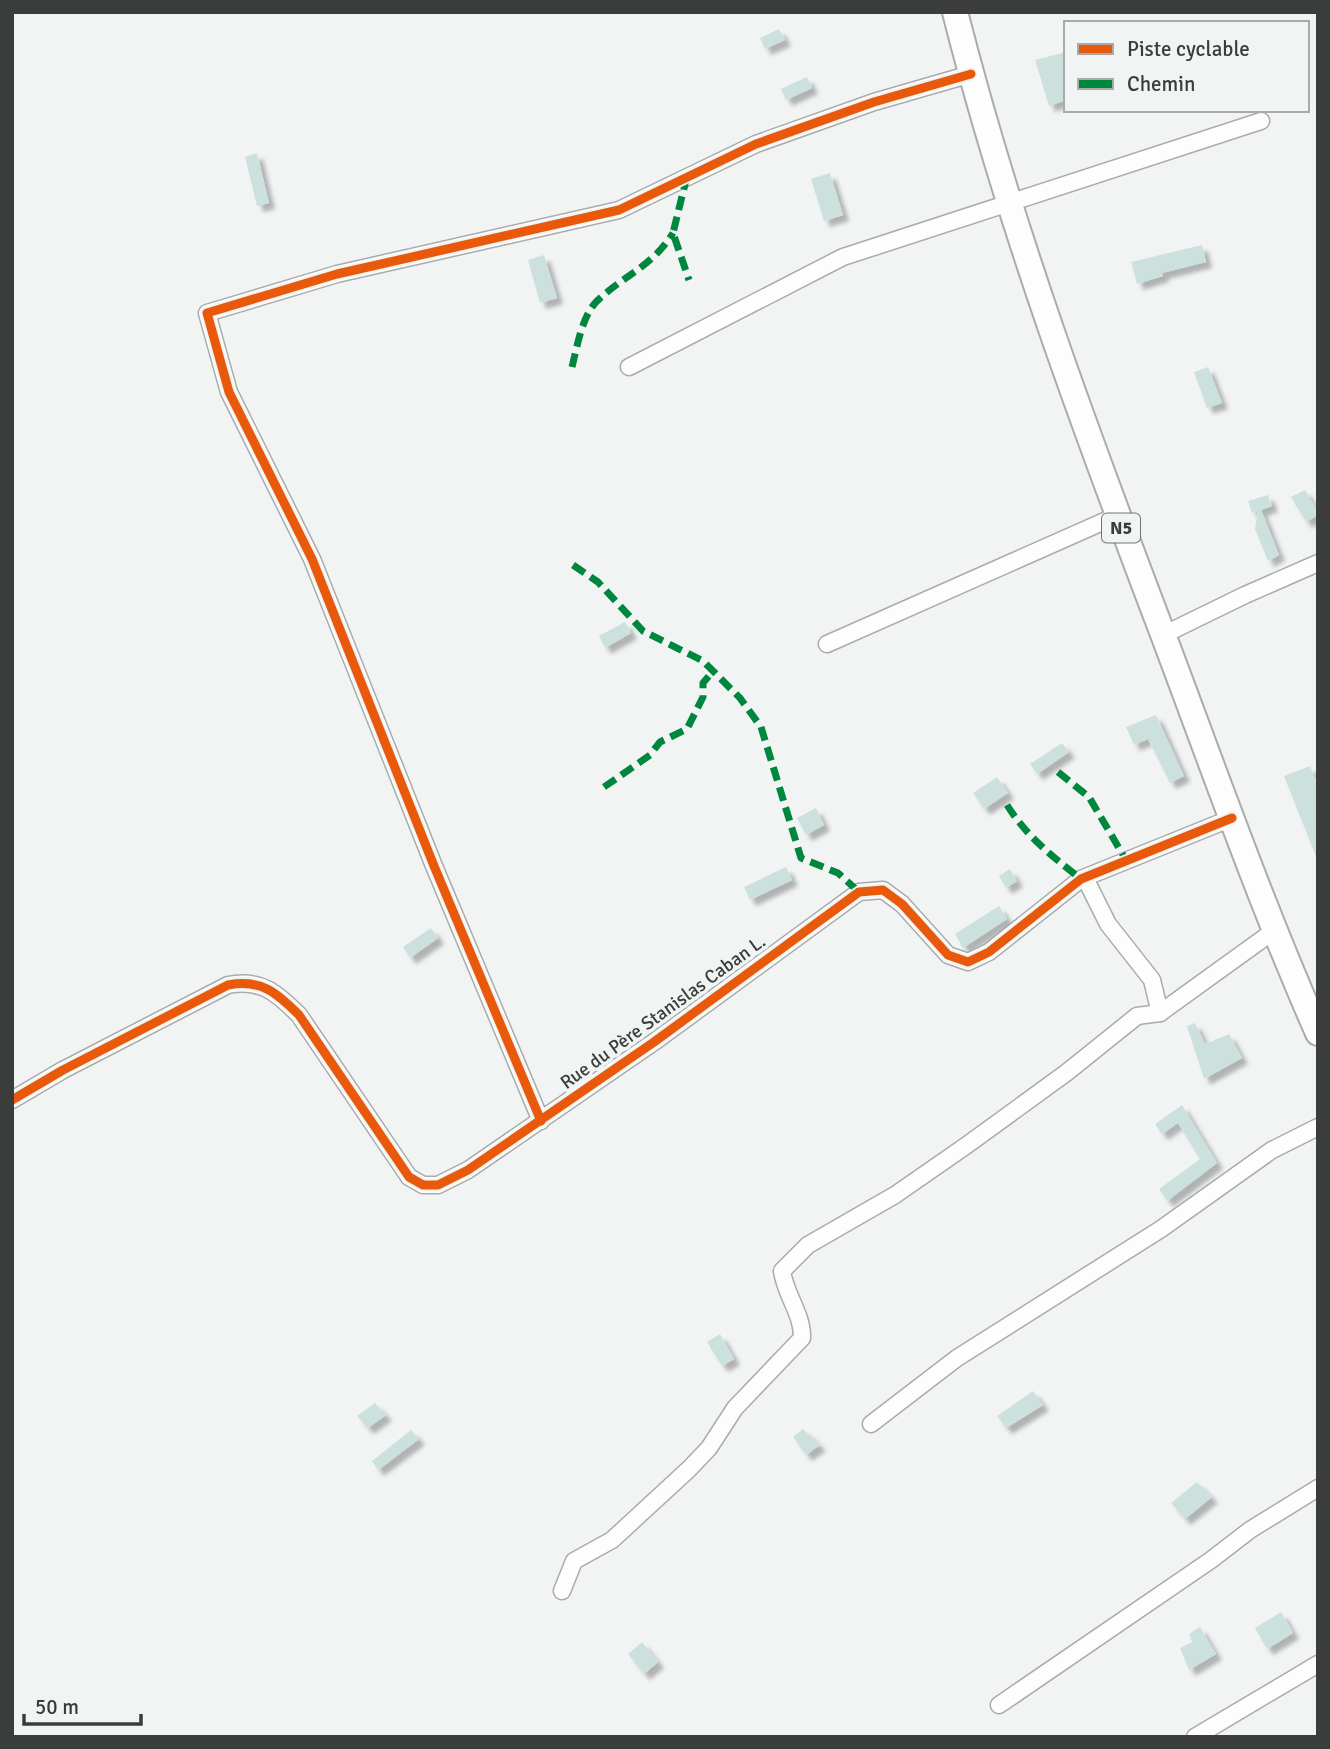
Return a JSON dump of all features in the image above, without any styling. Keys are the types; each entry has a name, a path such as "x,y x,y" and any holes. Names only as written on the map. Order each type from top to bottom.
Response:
{"main road":[{"name":"N5","path":"955,12 1008,204 1116,516 1275,930 1318,1033"}],"street":[{"path":"541,1121 434,866 312,559 229,392 207,313 337,274 619,210 756,144 874,102 971,74"},
{"path":"629,367 843,257 1261,121"},
{"path":"827,644 1116,516"},
{"path":"1163,635 1245,594 1318,563"},
{"name":"Rue du Père Stanislas Caban L.","path":"12,1100 63,1070 228,985 253,982 278,995 299,1015 409,1177 429,1186 446,1182 541,1121 859,892 883,890 902,904 948,955 968,962 989,951 1085,878 1232,818"},
{"path":"1085,878 1108,925 1152,980 1160,1013"},
{"path":"562,1591 574,1561 612,1540 689,1469 709,1448 735,1408 802,1338 802,1328 784,1285 782,1271 808,1245 895,1195 1066,1073 1137,1016 1160,1013 1275,930"},
{"path":"872,1424 957,1359 1161,1229 1272,1150 1318,1127"},
{"path":"999,1705 1211,1560 1250,1530 1318,1488"},
{"path":"1195,1737 1318,1664"}],"building":[{"path":"779,29 785,40 765,49 760,38"},
{"path":"1064,53 1064,101 1049,106 1035,60"},
{"path":"807,77 812,88 786,100 781,89"},
{"path":"257,153 269,203 257,206 245,157"},
{"path":"830,173 843,215 824,221 811,179"},
{"path":"1202,245 1206,262 1162,273 1163,276 1137,284 1131,262"},
{"path":"544,255 557,298 540,303 528,260"},
{"path":"1208,367 1222,403 1207,408 1194,372"},
{"path":"1305,490 1318,512 1318,515 1306,522 1291,497"},
{"path":"1268,495 1272,506 1261,510 1279,555 1268,561 1255,529 1258,511 1252,513 1248,501"},
{"path":"625,622 631,633 605,648 599,636"},
{"path":"1156,715 1184,776 1170,783 1148,739 1134,745 1126,727"},
{"path":"1062,743 1069,752 1037,774 1030,764"},
{"path":"1310,766 1318,785 1317,859 1284,776"},
{"path":"997,777 1008,793 984,809 973,793"},
{"path":"816,808 824,825 806,835 797,818"},
{"path":"786,867 792,880 750,900 744,887"},
{"path":"1010,869 1017,881 1006,888 999,876"},
{"path":"999,906 1007,919 963,948 955,934"},
{"path":"431,928 438,938 410,958 403,947"},
{"path":"1195,1023 1205,1044 1229,1034 1242,1058 1204,1079 1187,1026"},
{"path":"1182,1105 1217,1163 1167,1201 1159,1189 1200,1159 1178,1123 1162,1134 1155,1124"},
{"path":"720,1334 734,1359 722,1366 707,1342"},
{"path":"1033,1391 1043,1405 1006,1428 997,1416"},
{"path":"375,1403 386,1415 368,1428 357,1416"},
{"path":"803,1429 820,1445 806,1455 793,1437"},
{"path":"411,1430 419,1439 378,1470 372,1461"},
{"path":"1197,1482 1212,1497 1185,1519 1171,1503"},
{"path":"1281,1612 1293,1633 1267,1649 1255,1628"},
{"path":"1200,1627 1216,1654 1189,1670 1180,1648 1192,1642 1189,1634"},
{"path":"642,1642 658,1662 644,1674 628,1654"}],"marked path":[{"path":"687,176 673,233 689,280"},
{"path":"572,367 581,332 592,307 656,254 673,233"},
{"path":"573,565 598,582 643,631 703,661 740,698 761,727 801,858 838,873 859,892"},
{"path":"604,787 650,755 660,742 687,729 703,697 703,683 713,671"},
{"path":"1058,772 1089,797 1126,860"},
{"path":"1007,805 1032,836 1081,879"}],"cycle path":[{"path":"541,1121 434,866 312,559 229,392 207,313 337,274 619,210 756,144 874,102 971,74"},
{"path":"12,1100 63,1070 228,985 250,984 275,994 299,1015 409,1177 423,1185 438,1185 468,1170 654,1042 859,892 883,890 902,904 948,955 968,962 989,952 1081,879 1232,818"}]}
